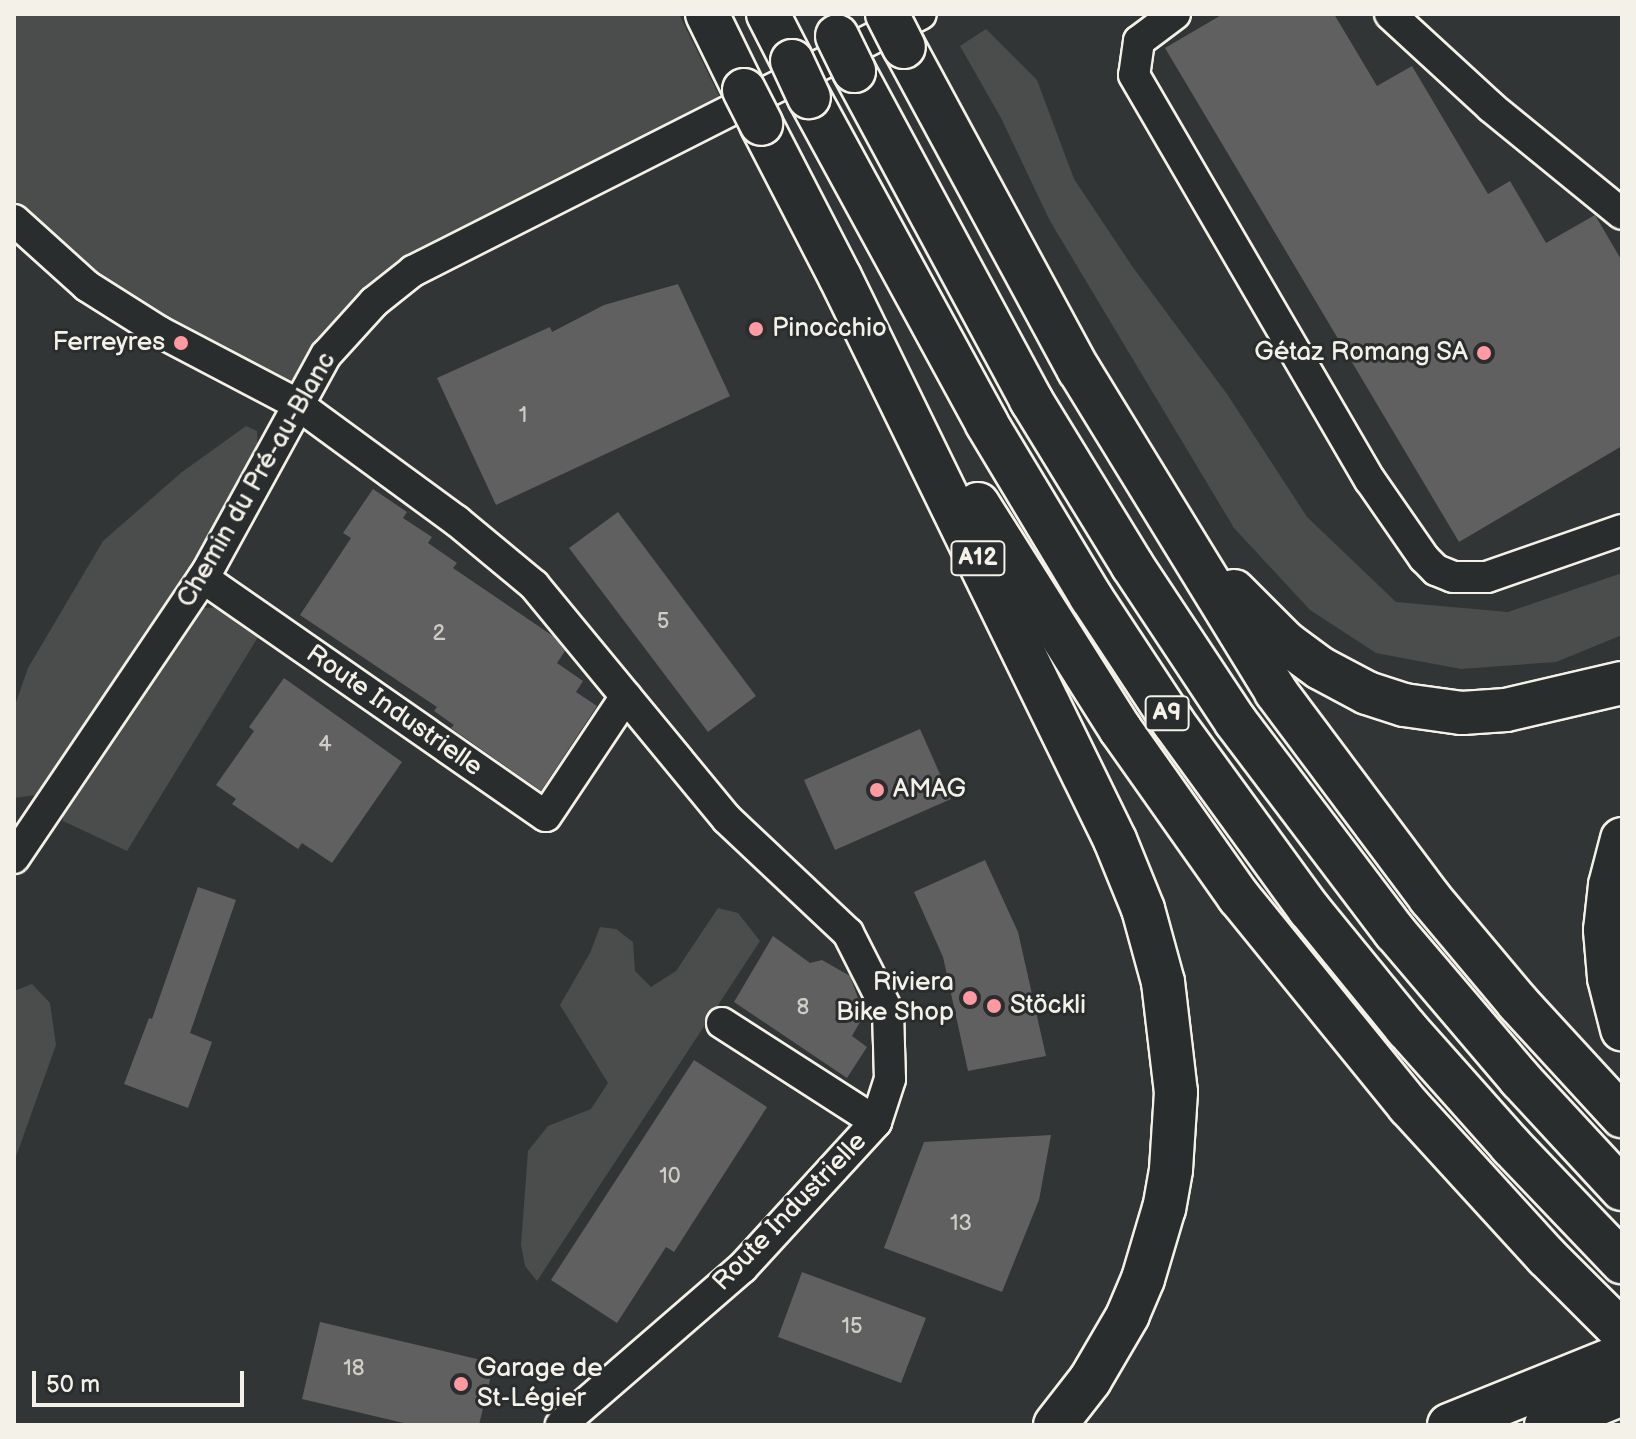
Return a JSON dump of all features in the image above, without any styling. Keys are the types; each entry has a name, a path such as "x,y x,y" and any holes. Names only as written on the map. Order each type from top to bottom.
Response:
{"highway":[{"name":"A12","path":"707,14 840,277 1115,840 1143,909 1163,982 1176,1092 1171,1170 1164,1208 1143,1279 1128,1315 1090,1380 1055,1425"},
{"name":"A9","path":"768,14 993,436 1083,586 1173,722 1309,909 1406,1028 1511,1146 1622,1262"},
{"path":"904,25 1038,300 1145,481 1276,692 1354,799 1509,993 1622,1116"},
{"name":"A9","path":"839,40 1031,400 1132,565 1236,722 1411,952 1520,1079 1622,1189"},
{"path":"840,277 1084,675 1239,897 1409,1106 1546,1256 1622,1332"},
{"path":"1145,481 1207,560 1269,627 1320,668 1367,693 1424,709 1482,712 1529,707 1622,683"},
{"path":"1622,839 1610,885 1605,930 1609,978 1622,1029"},
{"path":"1449,1425 1613,1371"},
{"path":"1546,1425 1613,1371"}],"street":[{"path":"1175,14 1139,41 1134,75 1370,480 1424,558 1436,570 1453,577 1487,577 1622,530"},
{"path":"1390,14 1491,107 1622,214"},
{"name":"Chemin du Pré-au-Blanc","path":"14,858 203,578 326,355 374,302 413,271 904,25"},
{"name":"Route Industrielle","path":"14,220 60,265 125,311 297,404 457,521 534,585 727,819 848,933 888,1012 890,1079 876,1122 742,1268 561,1425"},
{"name":"Route Industrielle","path":"203,578 546,816 626,696"},
{"path":"722,1023 876,1122"}],"shaded area":[{"path":"14,14 679,14 728,114 413,271 297,404 160,332 14,220"},
{"path":"986,29 1037,80 1074,179 1132,266 1227,394 1307,517 1396,602 1508,612 1622,573 1622,635 1556,662 1461,669 1376,653 1310,610 1234,528 1050,221 1001,118 960,46"},
{"path":"246,426 257,431 259,474 183,609 222,607 261,632 127,851 63,821 62,786 89,746 36,795 14,798 14,708 28,668 103,541 182,472"},
{"path":"718,908 738,913 760,941 537,1281 525,1266 521,1245 528,1151 548,1126 591,1109 608,1083 560,1005 590,953 600,927 616,929 633,942 635,971 651,987 676,971"},
{"path":"32,984 50,1003 56,1045 14,1162 14,991"}],"building":[{"name":"Gétaz Romang SA","path":"1223,14 1334,14 1377,86 1412,66 1488,194 1510,181 1546,243 1595,215 1622,261 1622,446 1459,542 1165,48"},
{"path":"678,284 730,396 496,505 437,378 550,327 552,332 604,305"},
{"path":"373,489 407,512 403,518 432,537 428,543 457,563 453,568 553,636 565,651 557,663 583,681 576,692 597,706 541,791 451,728 454,725 434,711 437,707 300,615 351,538 343,533"},
{"path":"618,512 756,696 708,732 569,548"},
{"path":"284,678 402,762 332,863 302,843 298,849 232,804 236,799 216,785 254,731 249,727"},
{"name":"AMAG","path":"920,729 951,799 835,850 804,780"},
{"name":"Stöckli","path":"985,860 1018,932 1046,1056 968,1071 943,957 914,892"},
{"path":"198,887 236,900 190,1033 212,1042 188,1108 124,1084 149,1018 152,1019"},
{"path":"773,936 810,963 822,960 850,976 864,1015 852,1036 867,1047 847,1078 734,1002"},
{"path":"694,1060 767,1107 674,1252 666,1247 617,1323 551,1280"},
{"path":"1051,1135 1039,1200 1002,1292 884,1248 924,1142"},
{"path":"802,1272 926,1318 901,1383 778,1337"},
{"path":"320,1322 494,1363 479,1425 412,1425 302,1399"}],"place":[{"name":"Pinocchio","path":"756,329"},
{"name":"Ferreyres","path":"181,343"},
{"name":"Gétaz Romang SA","path":"1484,353"},
{"name":"AMAG","path":"877,790"},
{"name":"Riviera Bike Shop","path":"970,998"},
{"name":"Stöckli","path":"994,1006"},
{"name":"Garage de St-Légier","path":"461,1384"}]}
